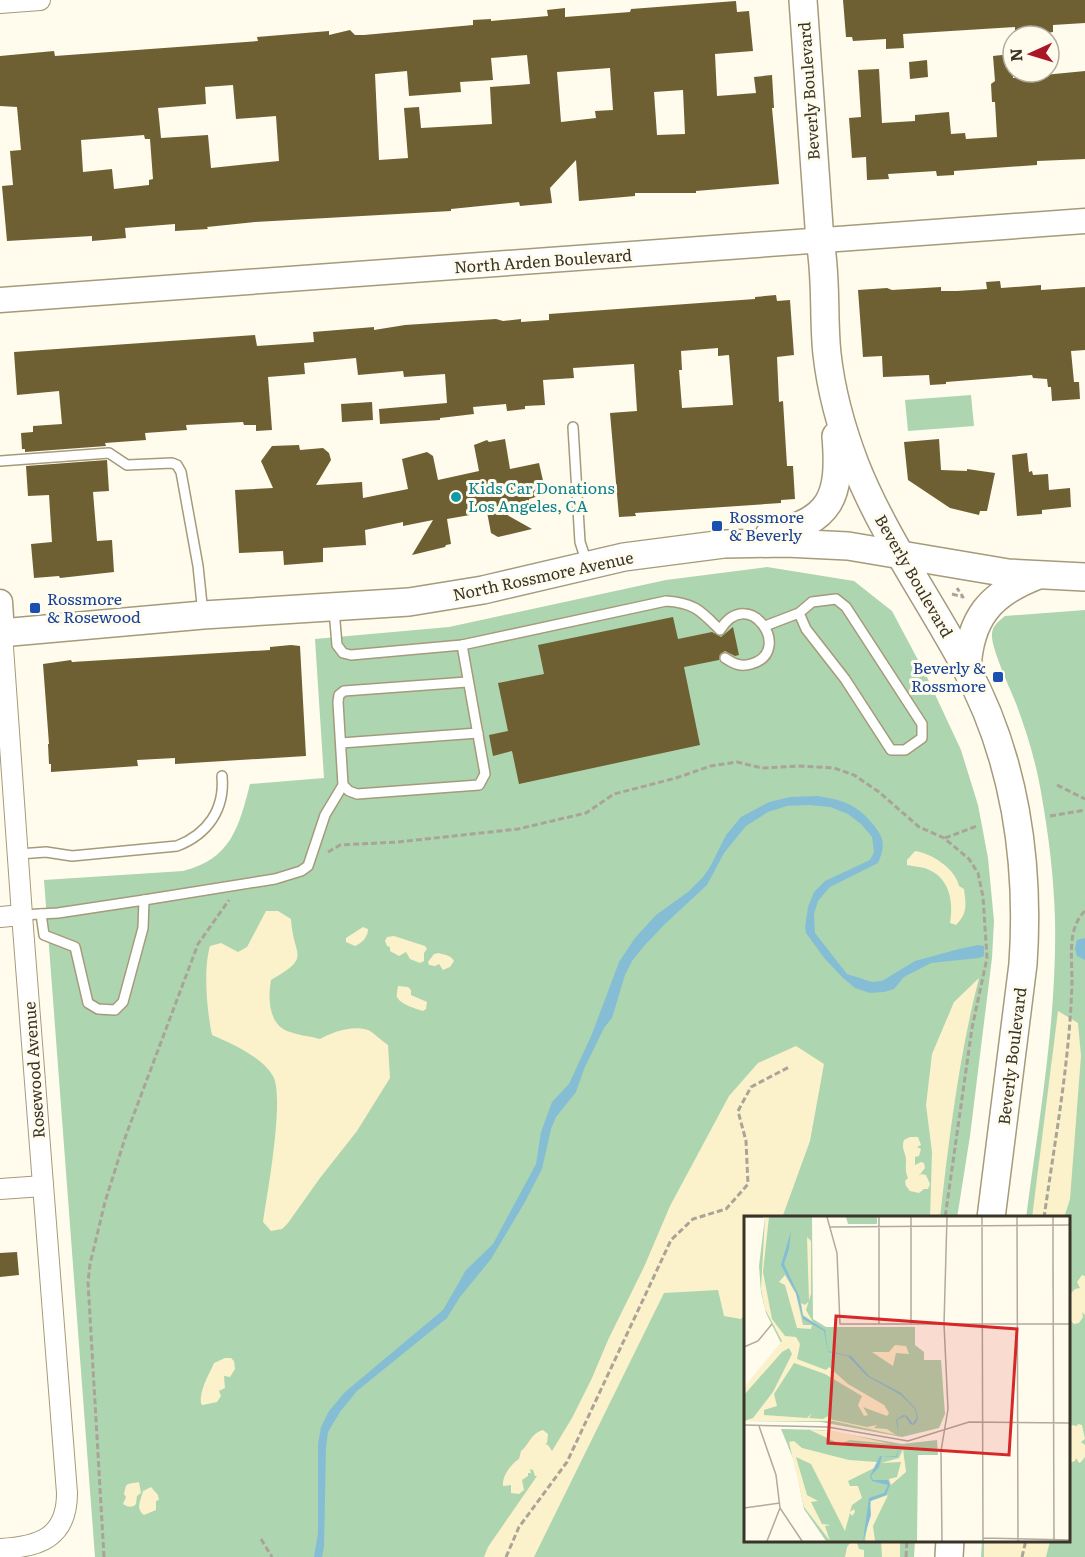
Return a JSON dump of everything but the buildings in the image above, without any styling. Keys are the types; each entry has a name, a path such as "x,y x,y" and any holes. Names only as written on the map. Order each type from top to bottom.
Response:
{"main road":[{"name":"Beverly Boulevard","path":"803,0 823,258 827,354 843,430 854,462 878,516 967,668 987,710 1009,779 1017,817 1024,872 1026,930 991,1216"},
{"path":"724,544 805,525 820,514 831,500 837,482 838,463 827,354"},
{"name":"North Rossmore Avenue","path":"1,633 446,597 588,565 657,552 724,544 848,546 1008,573 1085,577"},
{"path":"967,668 968,647 974,627 984,609 999,594 1038,576"},
{"path":"949,1557 950,1542"}],"street":[{"path":"0,3 40,0"},
{"name":"North Arden Boulevard","path":"0,300 1085,221"},
{"name":"Rosewood Avenue","path":"0,602 19,854 32,915 43,1186 67,1493 67,1508 62,1521 52,1533 38,1544 0,1549"},
{"path":"0,917 32,915"},
{"path":"0,1190 43,1186"}],"lane":[{"path":"573,427 580,542 588,565"},
{"path":"0,461 109,453 127,465 172,463 177,465 181,472 186,496 203,615"},
{"path":"765,626 799,613 812,602 836,599 846,607 922,724 922,738 905,750 891,750 845,679 806,629 799,613"},
{"path":"334,607 337,645 343,653 351,655 462,645 666,601 685,602 700,611 720,630 730,618 745,614 760,620 765,626 769,642 763,657 756,663 740,666 725,658"},
{"path":"343,785 349,791 357,794 479,785 485,774 462,645"},
{"path":"144,900 143,928 123,1002 115,1010 98,1009 88,1003 75,947 44,935 32,915 275,879 302,871 308,866 325,815 343,785 339,694 344,691 467,682"},
{"path":"341,743 478,733"},
{"path":"19,854 46,852 72,856 168,847 189,841 213,821 224,793 222,776"}],"path":[{"path":"952,594 963,597 957,588"},
{"path":"325,860 328,851 340,845 398,842 518,829 586,813 614,794 676,778 711,766 737,762 762,768 798,766 834,768 854,775 879,792 919,827 944,838 969,859 978,873 983,897 988,944 987,958 971,1039 945,1216"},
{"path":"1057,786 1085,800"},
{"path":"1050,816 1085,810"},
{"path":"944,838 977,826"},
{"path":"104,1557 88,1282 90,1264 105,1202 126,1135 198,944 226,902 232,898"},
{"path":"1044,1216 1066,1059 1071,1006 1072,935 1079,917 1085,911"},
{"path":"506,1557 519,1527 567,1462 671,1240 693,1219 726,1209 748,1184 746,1141 738,1111 751,1087 789,1067"},
{"path":"261,1539 272,1557"},
{"path":"906,1557 907,1542"},
{"path":"1022,1557 1026,1542"}],"green space":[{"path":"971,395 974,426 908,431 905,400"},
{"path":"767,567 854,581 892,611 926,675 961,750 978,805 988,858 994,921 992,958 970,1136 957,1216 744,1216 744,1542 915,1542 914,1557 95,1557 44,880 183,871 199,866 222,850 230,839 242,814 250,784 324,778 315,639 449,627 666,580"},
{"path":"1085,610 1085,1557 981,1557 982,1542 1070,1542 1070,1216 1026,1216 1046,1069 1053,994 1055,920 1052,874 1045,813 1035,763 1021,717 992,640 995,625 1005,616"}],"sand":[{"path":"915,851 942,863 953,874 959,886 964,889 963,917 956,925 950,923 950,898 945,884 927,869 907,865 907,860"},
{"path":"266,911 278,911 291,919 298,955 292,966 271,980 270,1001 276,1022 287,1031 320,1039 349,1029 368,1030 388,1045 390,1078 357,1131 288,1223 282,1229 271,1231 263,1222 274,1146 276,1087 273,1076 261,1062 246,1051 212,1035 206,978 210,946 221,943 238,952 247,947"},
{"path":"363,927 368,929 362,941 355,946 346,942 346,938"},
{"path":"394,936 425,946 427,949 424,953 424,961 420,963 410,959 406,952 399,956 390,951 385,941 387,937"},
{"path":"439,953 453,959 450,967 443,970 439,964 429,965 428,962 434,954"},
{"path":"979,978 960,1067 940,1216 930,1216 932,1152 926,1105 932,1054 954,1002"},
{"path":"398,986 408,987 411,995 427,1002 426,1009 423,1011 401,1002 397,996"},
{"path":"1058,1011 1078,1023 1081,1056 1070,1199 1065,1216 1032,1216"},
{"path":"796,1046 824,1064 810,1141 783,1216 744,1216 744,1316 741,1319 724,1316 718,1290 664,1293 534,1557 484,1557 488,1547 537,1476 530,1469 531,1473 528,1473 528,1476 522,1480 524,1490 519,1494 511,1493 511,1485 503,1486 506,1474 519,1459 526,1445 543,1430 548,1434 545,1444 552,1451 592,1378 670,1206 729,1096 758,1063"},
{"path":"918,1137 921,1145 917,1147 921,1149 919,1156 915,1157 915,1165 921,1162 924,1163 925,1168 918,1177 921,1174 926,1175 930,1184 928,1189 919,1193 910,1191 905,1181 908,1178 903,1145 904,1140"},
{"path":"1082,1275 1085,1276 1085,1315 1082,1312 1083,1317 1079,1323 1074,1324 1070,1322 1070,1294 1080,1288 1077,1282"},
{"path":"231,1358 234,1361 235,1369 230,1377 224,1376 225,1388 219,1391 221,1396 217,1402 203,1405 201,1404 201,1393 214,1363"},
{"path":"1071,1425 1082,1425 1085,1439 1081,1442 1085,1445 1085,1457 1079,1463 1076,1458 1070,1463 1070,1427"},
{"path":"139,1482 141,1493 137,1496 136,1504 126,1506 123,1504 127,1485"},
{"path":"151,1487 159,1500 156,1501 156,1510 144,1515 139,1507 140,1501 143,1491"},
{"path":"881,1542 900,1542 900,1557 882,1557"},
{"path":"984,1542 1050,1542 1046,1557 984,1557"},
{"path":"850,1543 857,1543 859,1549 864,1550 864,1557 845,1557"}],"water":[{"path":"817,796 841,801 860,811 876,828 883,846 878,863 830,887 818,901 814,914 815,933 847,974 872,982 882,981 915,961 978,945 984,946 984,956 931,963 904,977 894,989 884,992 870,993 855,988 825,959 806,933 805,927 808,907 814,892 825,881 870,860 874,852 872,837 848,814 830,807 809,805 787,806 768,812 746,826 724,853 707,885 666,923 632,961 625,975 612,1018 604,1028 584,1069 576,1092 556,1117 542,1169 491,1259 460,1297 447,1318 357,1391 328,1432 324,1547 322,1557 314,1557 318,1533 318,1444 321,1427 329,1411 345,1392 443,1310 466,1270 493,1244 536,1164 541,1132 552,1102 569,1084 592,1034 619,962 635,938 656,915 688,892 703,877 726,835 741,817 769,802 790,797"},
{"path":"1085,938 1085,960 1077,956 1075,949 1077,940"}],"place":[{"name":"Kids Car Donations Los Angeles, CA","path":"456,497"},
{"name":"Rossmore & Beverly","path":"717,526"},
{"name":"Rossmore & Rosewood","path":"35,608"},
{"name":"Beverly & Rossmore","path":"998,677"}]}
